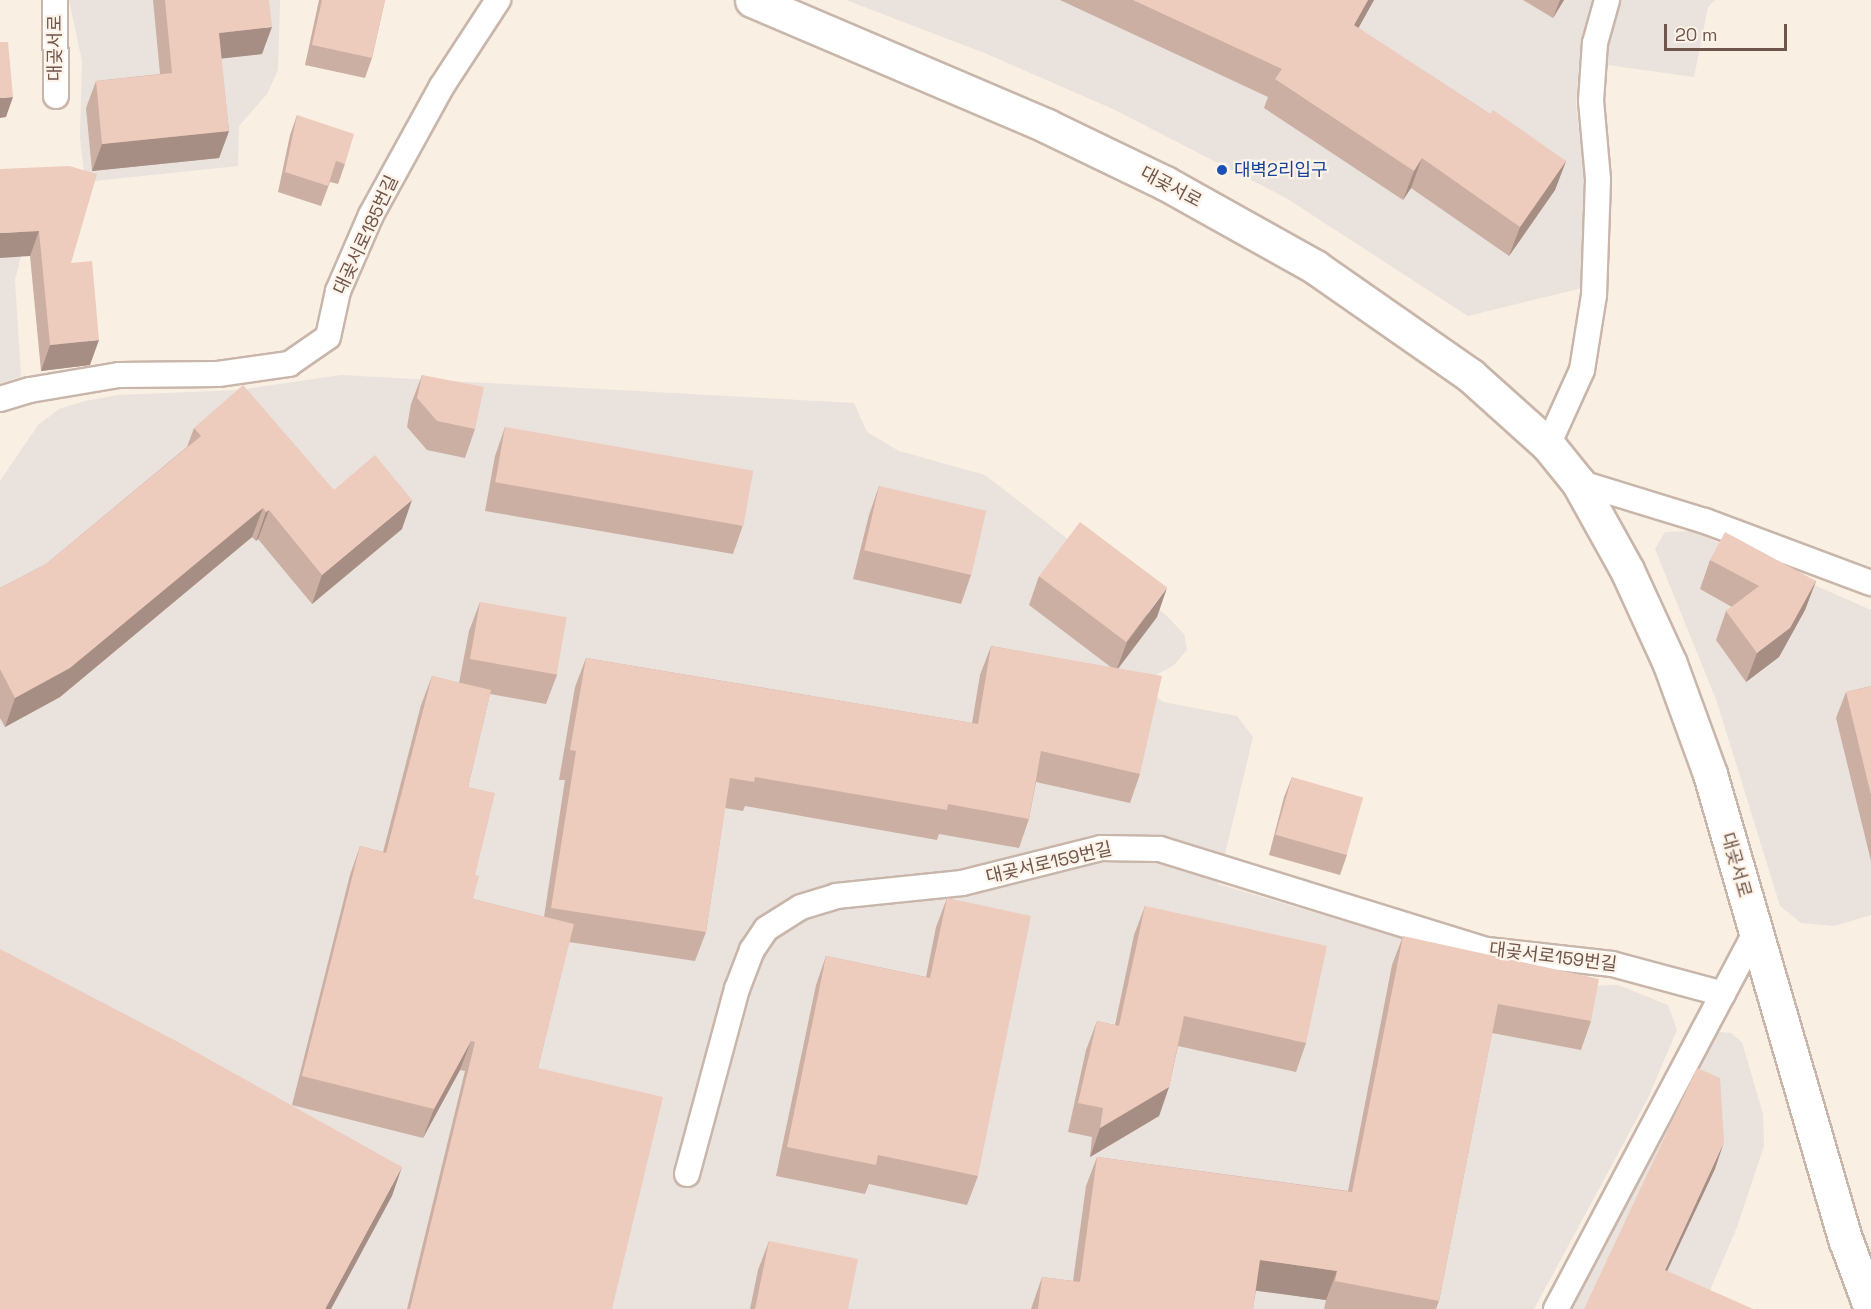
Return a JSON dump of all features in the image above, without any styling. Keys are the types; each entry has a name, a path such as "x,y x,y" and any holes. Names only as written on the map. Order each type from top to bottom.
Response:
{"street":[{"name":"대곶서로","path":"752,0 1047,126 1165,183 1315,267 1470,375 1548,445 1578,482 1627,570 1671,664 1710,774 1846,1241 1871,1309"}],"lane":[{"name":"대곶서로","path":"55,0 56,96"},
{"name":"대곶서로185번길","path":"0,399 30,390 118,375 218,374 289,364 328,337 338,291 371,215 442,86 498,0"},
{"path":"1548,445 1582,370 1594,295 1598,179 1591,101 1595,44 1607,0"},
{"path":"1578,482 1705,520 1871,583"},
{"name":"대곶서로159번길","path":"687,1174 737,989 752,950 766,929 801,907 836,896 962,883 1101,848 1160,849 1487,950 1612,964 1723,994"},
{"path":"1556,1309 1756,932"}],"shaded area":[{"path":"69,0 280,0 278,70 267,94 239,126 238,166 85,182 80,138 82,61"},
{"path":"846,0 1715,0 1708,7 1694,77 1579,61 1576,106 1587,192 1582,288 1468,316 1286,198 1113,109 987,54"},
{"path":"0,178 30,221 15,280 21,377 0,383"},
{"path":"341,375 854,403 867,432 899,451 985,475 1166,615 1184,634 1187,650 1174,665 1142,683 1163,702 1237,716 1253,737 1218,884 1566,987 1618,985 1668,1005 1677,1030 1648,1098 1534,1309 0,1309 0,481 38,425 59,409 118,395 238,390"},
{"path":"1692,531 1871,610 1871,915 1834,926 1801,923 1780,906 1717,702 1655,549 1665,532"},
{"path":"1720,1032 1731,1033 1742,1042 1763,1114 1764,1146 1737,1227 1702,1309 1570,1309 1708,1038"}],"building":[{"path":"165,0 269,0 272,27 219,33 229,131 102,144 96,81 172,73"},
{"path":"322,0 385,0 372,58 312,45"},
{"path":"1133,0 1368,0 1354,25 1490,114 1493,110 1566,161 1520,227 1422,158 1414,171 1275,79 1282,69"},
{"path":"0,42 8,42 13,97 0,98"},
{"path":"297,115 354,134 345,164 336,161 328,186 285,172"},
{"path":"69,166 97,174 71,263 92,261 99,340 50,345 39,231 0,233 0,169"},
{"path":"422,375 484,387 475,429 437,421 417,398"},
{"path":"243,385 334,490 375,455 412,500 322,575 269,510 266,512 263,508 70,668 15,698 0,669 0,588 46,564 201,436 194,428"},
{"path":"505,427 753,471 743,526 495,482"},
{"path":"879,486 986,511 971,575 864,550"},
{"path":"1080,522 1167,588 1126,642 1039,576"},
{"path":"1725,532 1816,581 1790,628 1757,653 1726,611 1759,586 1710,560"},
{"path":"480,602 567,617 557,674 470,659"},
{"path":"991,646 1162,676 1140,774 1041,751 1029,819 948,804 947,810 755,777 754,782 730,778 706,932 551,908 576,751 570,750 586,658 978,724"},
{"path":"432,676 491,690 468,787 495,793 475,875 479,876 473,899 574,924 538,1068 663,1097 612,1309 410,1309 475,1042 471,1041 434,1109 302,1076 360,846 386,853"},
{"path":"1871,686 1871,795 1846,692"},
{"path":"1292,777 1363,797 1347,855 1275,835"},
{"path":"947,898 1031,916 978,1176 878,1155 876,1165 787,1147 826,956 930,978"},
{"path":"1145,906 1327,946 1306,1043 1184,1016 1169,1087 1100,1128 1103,1108 1078,1103 1097,1021 1119,1026"},
{"path":"1403,936 1599,979 1591,1021 1498,1004 1439,1301 1335,1281 1337,1271 1260,1260 1253,1309 1038,1309 1042,1277 1080,1282 1097,1157 1352,1192"},
{"path":"0,949 178,1042 402,1167 325,1309 0,1309"},
{"path":"1697,1068 1720,1078 1724,1142 1665,1270 1753,1309 1584,1309"},
{"path":"769,1241 858,1259 848,1309 755,1309"}],"place":[{"name":"대벽2리입구","path":"1222,170"}]}
